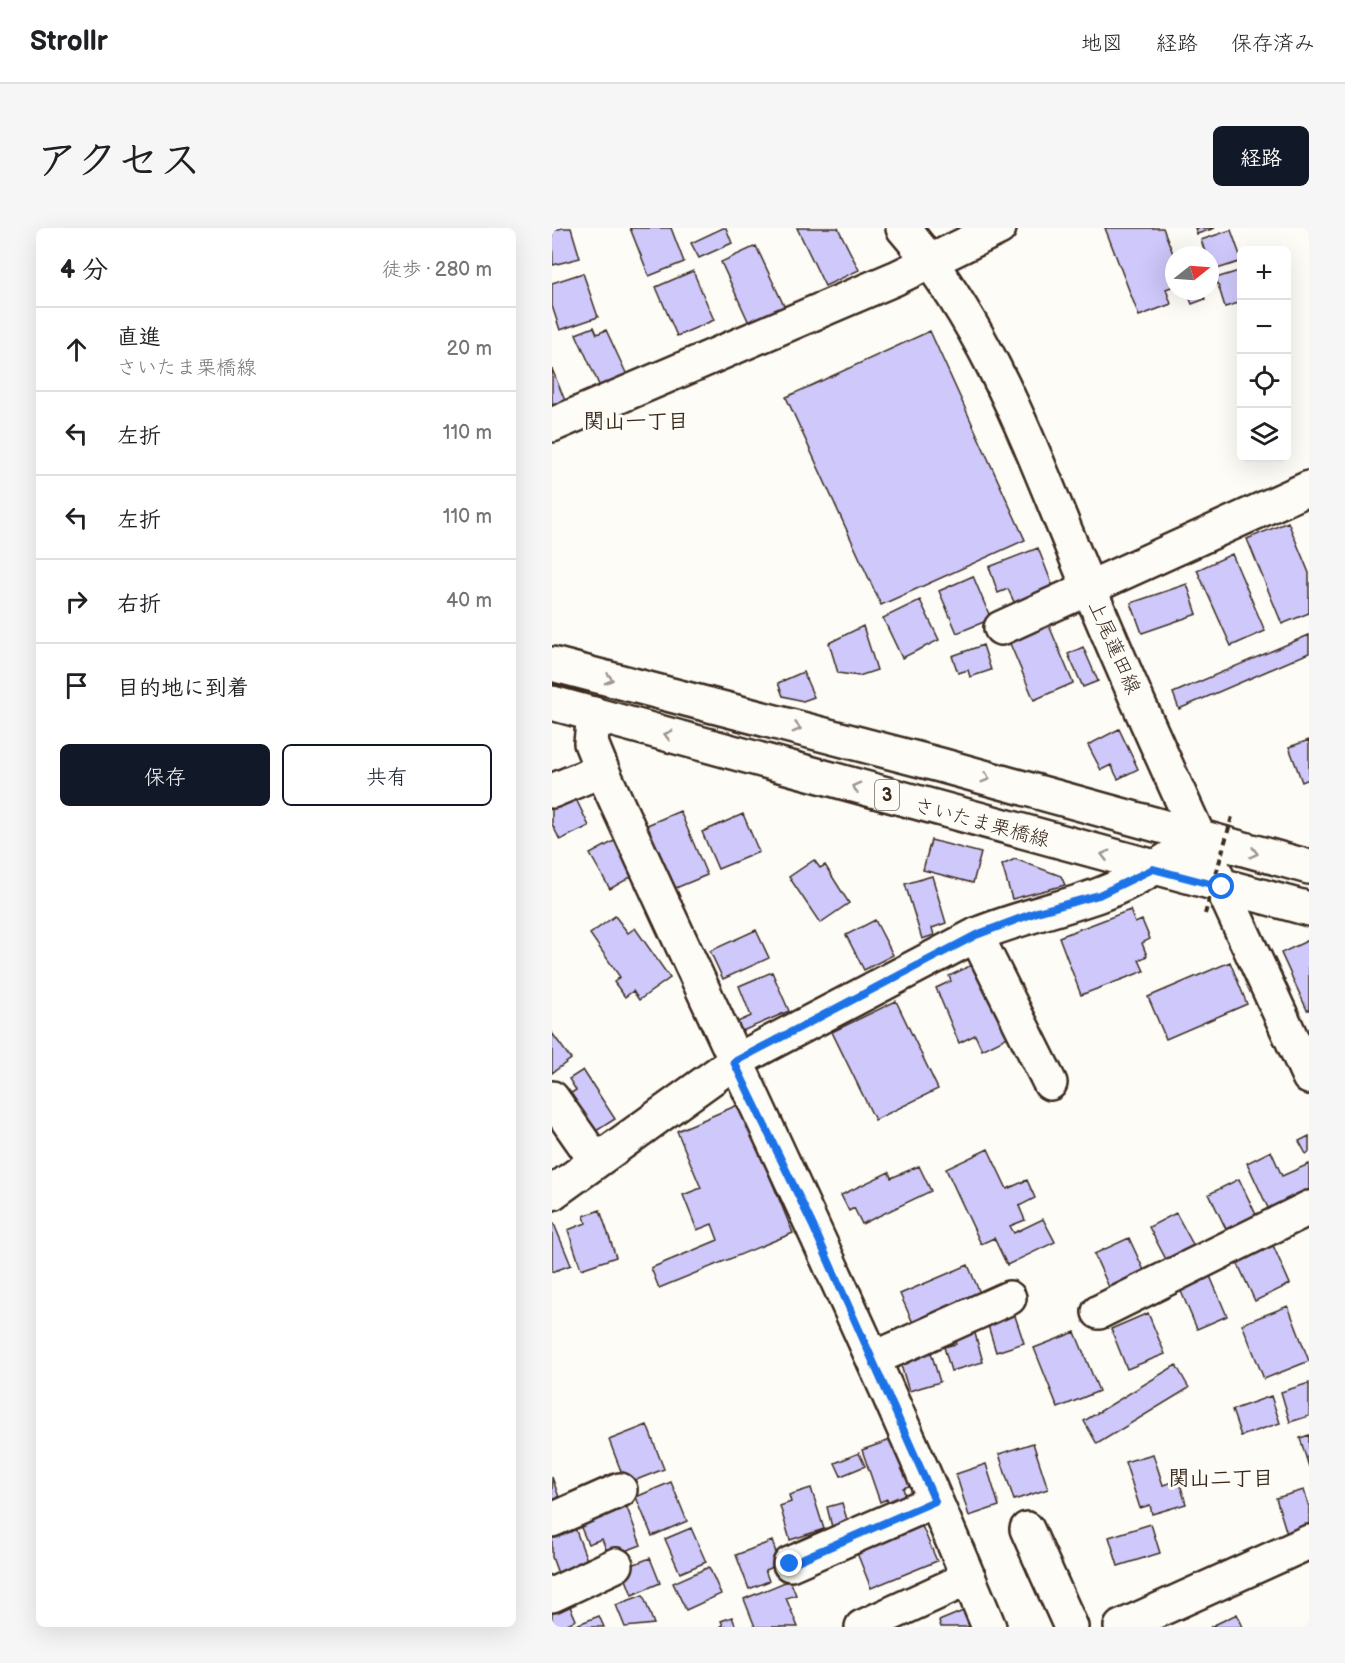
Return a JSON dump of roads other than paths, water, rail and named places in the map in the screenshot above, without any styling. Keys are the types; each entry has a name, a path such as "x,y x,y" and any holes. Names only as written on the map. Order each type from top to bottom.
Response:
{"street":[{"name":"上尾蓮田線","path":"903,228 930,260 974,325 1036,455 1089,588 1309,1077"},
{"path":"552,425 896,278 999,228"},
{"path":"1002,628 1309,488"},
{"name":"3","path":"552,664 940,765 1200,839 1309,867"},
{"name":"さいたま栗橋線","path":"552,703 1153,869 1309,909"},
{"path":"594,714 591,744 602,770 734,1062 813,1226 989,1627"},
{"path":"552,791 602,770"},
{"path":"552,1193 734,1062 976,935 1037,912 1099,895 1153,869 1200,839"},
{"path":"976,935 1050,1083"},
{"path":"552,1098 596,1161"},
{"path":"1099,1312 1309,1208"},
{"path":"873,1359 1009,1298"},
{"path":"552,1520 620,1490"},
{"path":"790,1564 935,1501"},
{"path":"1027,1529 1071,1627"},
{"path":"1121,1627 1309,1542"},
{"path":"552,1595 616,1565"},
{"path":"862,1627 969,1578"}],"district":[{"name":"関山一丁目","path":"636,421"},
{"name":"関山二丁目","path":"1221,1478"}]}
